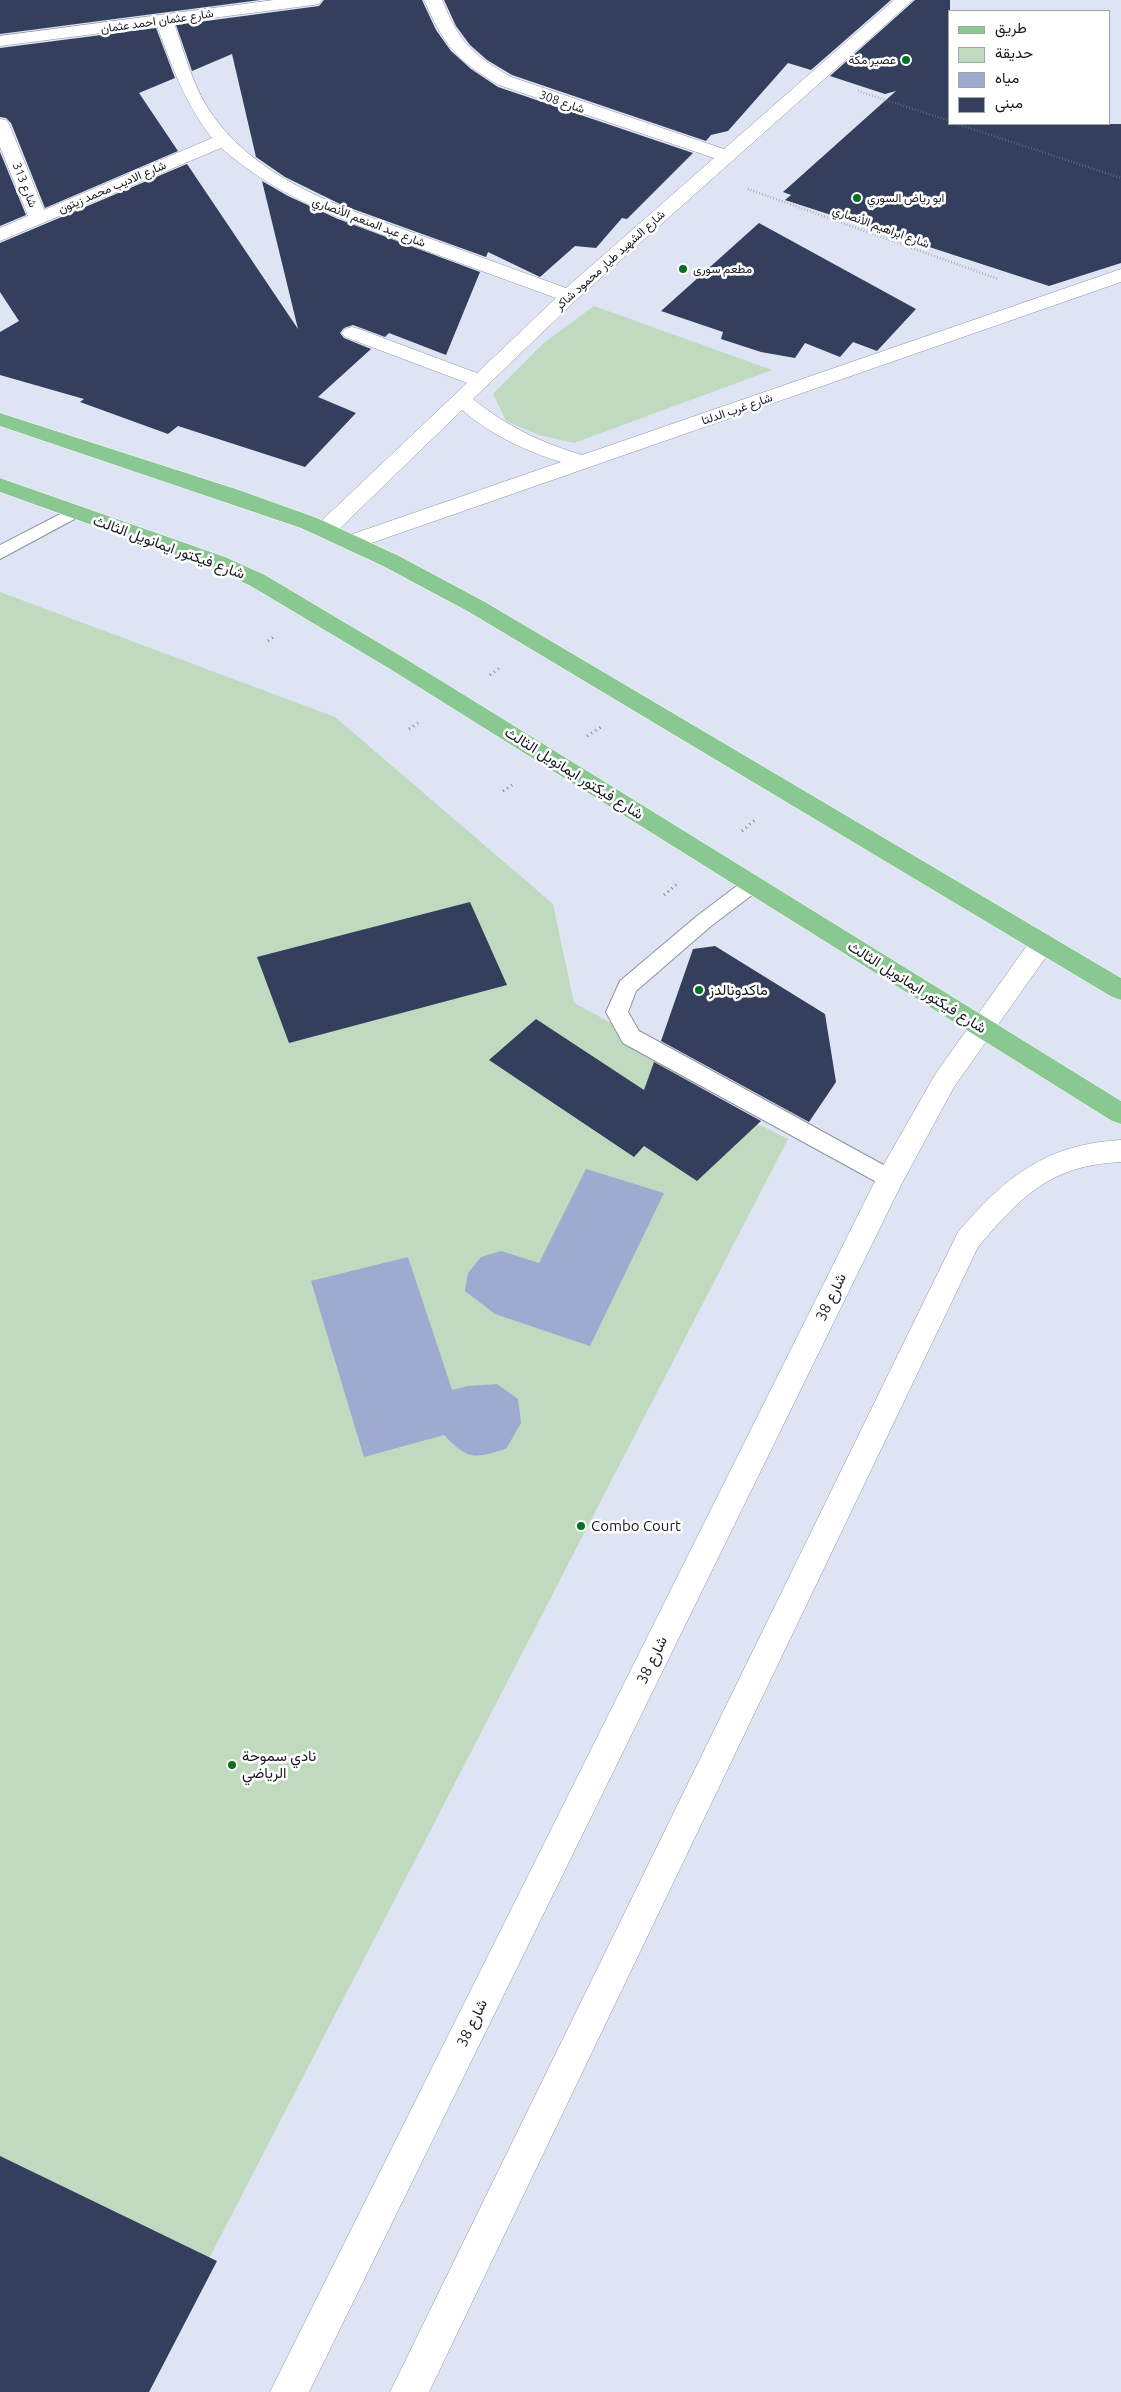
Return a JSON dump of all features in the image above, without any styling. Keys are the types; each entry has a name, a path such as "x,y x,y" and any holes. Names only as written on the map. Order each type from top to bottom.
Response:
{"main road":[{"path":"0,419 263,506 352,542 477,607 1121,990"},
{"name":"شارع فيكتور ايمانويل الثالث","path":"0,486 218,562 257,580 313,612 552,759 1121,1114"}],"street":[{"name":"شارع عثمان احمد عثمان","path":"0,41 313,0"},
{"name":"شارع 308","path":"433,0 454,45 475,64 505,82 727,156"},
{"name":"شارع الشهيد طيار محمود شاكر","path":"325,530 569,296 904,0"},
{"name":"شارع عبد المنعم الأنصاري","path":"164,20 193,98 208,122 224,140 257,170 293,192 335,211 569,296"},
{"name":"شارع 313","path":"0,124 38,218"},
{"name":"شارع الاديب محمد زيتون","path":"0,235 224,140"},
{"name":"شارع غرب الدلتا","path":"352,542 1121,275"},
{"path":"352,333 480,381"},
{"path":"461,399 500,430 524,443 583,462"},
{"name":"شارع 38","path":"289,2392 890,1179 945,1080 1042,944"},
{"path":"409,2392 968,1240 993,1209 1015,1190 1051,1166 1058,1162 1089,1153 1121,1151"}],"lane":[{"path":"0,553 74,512"},
{"path":"753,884 704,922 627,987 616,1012 630,1037 890,1179"}],"path":[{"path":"850,88 948,120"},
{"path":"961,125 1121,178"},
{"name":"شارع ابراهيم الأنصاري","path":"742,186 1004,281"},
{"path":"503,791 638,702"},
{"path":"664,895 790,792"}],"green space":[{"path":"594,306 772,370 574,443 539,435 506,421 493,394 545,342"},
{"name":"نادي سموحة الرياضي","path":"0,592 335,717 553,904 574,1003 613,1024 737,1114 788,1139 140,2392 0,2392"}],"water":[{"path":"586,1169 664,1193 590,1346 495,1314 465,1291 468,1273 481,1257 501,1251 539,1263"},
{"path":"408,1257 452,1390 468,1386 497,1384 518,1399 521,1423 506,1449 472,1455 460,1449 444,1435 364,1457 311,1281"}],"building":[{"path":"0,0 260,0 0,34"},
{"path":"324,0 422,0 436,30 451,51 471,69 498,87 693,153 627,219 622,218 596,248 575,246 540,277 488,252 486,257 342,205 285,177 256,157 232,54 192,71 176,25 319,6"},
{"path":"444,0 891,0 811,70 788,63 728,131 711,135 706,141 512,75 487,60 470,45 456,26"},
{"path":"915,0 950,0 950,10 948,10 948,125 1121,124 1121,263 1049,286 785,200 791,195 783,192 896,91 885,94 830,76"},
{"path":"156,28 175,78 139,93 178,151 45,208 11,123 6,118 0,117 0,48"},
{"path":"0,152 26,215 0,226"},
{"path":"187,164 298,329 262,181 288,196 338,219 480,272 446,355 389,333 385,337 353,325 344,328 340,333 344,338 371,349 318,397 356,413 305,467 178,426 168,434 80,402 84,399 0,375 0,332 19,321 0,292 0,243"},
{"path":"759,223 916,309 877,351 853,342 840,357 805,343 795,358 761,352 721,339 723,332 661,311"},
{"path":"470,902 507,985 289,1043 257,957"},
{"path":"715,946 825,1014 836,1082 809,1122 661,1041 693,949"},
{"path":"536,1019 644,1090 654,1062 761,1121 697,1181 644,1146 634,1157 489,1060"},
{"path":"0,2156 217,2261 149,2392 0,2392"}],"place":[{"name":"عصير مكة","path":"906,60"},
{"name":"ابو رياض السوري","path":"857,198"},
{"name":"مطعم سورى","path":"683,269"},
{"name":"ماكدونالدز","path":"699,990"},
{"name":"Combo Court","path":"581,1526"},
{"name":"نادي سموحة الرياضي","path":"232,1765"}]}
